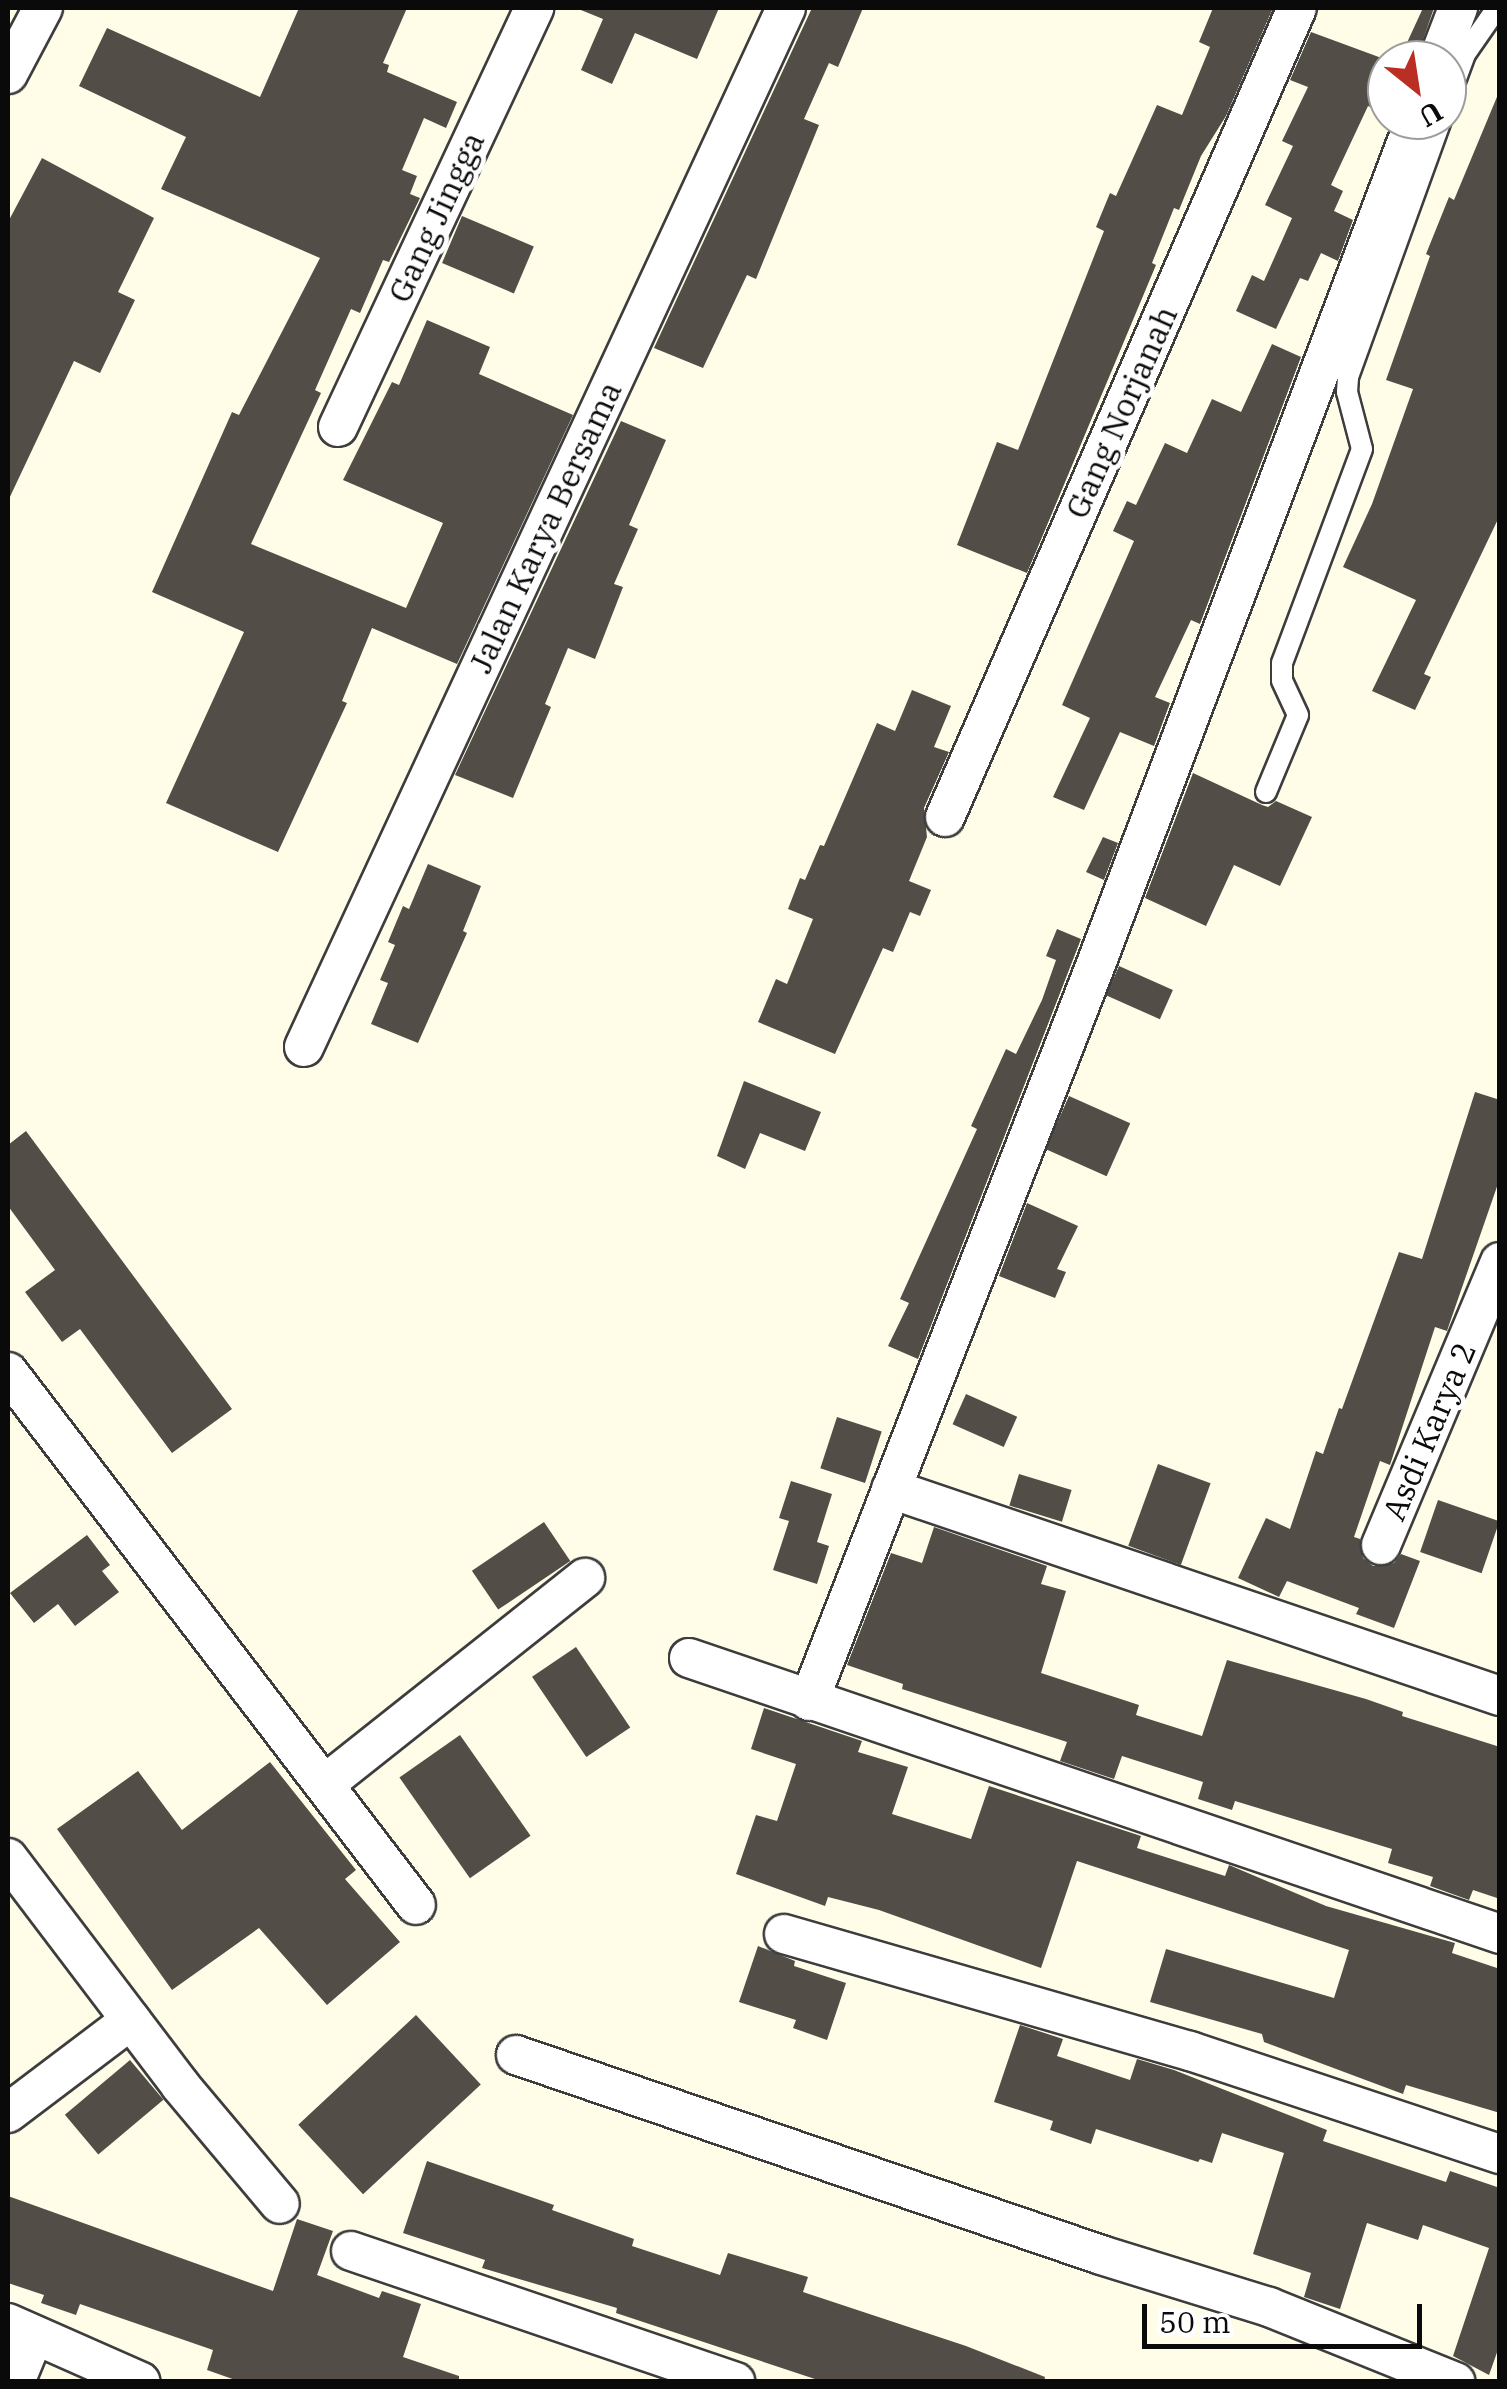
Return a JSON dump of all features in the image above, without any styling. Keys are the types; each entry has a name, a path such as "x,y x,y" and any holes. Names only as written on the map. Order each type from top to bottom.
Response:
{"street":[{"path":"8,74 43,8"},
{"name":"Gang Jingga","path":"338,427 534,8"},
{"name":"Jalan Karya Bersama","path":"304,1048 786,8"},
{"name":"Gang Norjanah","path":"945,816 1298,8"},
{"path":"1446,40 1458,8"},
{"path":"809,1701 1408,140"},
{"name":"Asdi Karya 2","path":"1381,1545 1500,1262"},
{"path":"8,1372 416,1905"},
{"path":"891,1489 1500,1696"},
{"path":"325,1784 585,1578"},
{"path":"689,1658 1500,1934"},
{"path":"8,1858 131,2020 280,2204"},
{"path":"784,1934 1190,2051 1500,2154"},
{"path":"8,2113 131,2020"},
{"path":"516,2055 1101,2255 1269,2307 1456,2382"},
{"path":"351,2251 735,2382"},
{"path":"15,2382 21,2330 141,2382"}],"lane":[{"path":"1467,51 1498,8"},
{"path":"1266,792 1298,714 1282,680 1282,663 1362,449 1347,392 1348,377 1434,140"}],"building":[{"path":"299,8 407,8 383,63 389,65 387,72 457,102 446,128 424,118 402,170 417,176 410,194 420,198 389,262 383,260 360,313 351,309 315,390 321,393 251,544 406,608 443,523 343,480 392,382 399,385 427,320 490,347 479,374 573,415 457,664 372,628 342,701 347,703 278,852 166,803 244,632 152,592 232,412 239,415 320,258 161,189 186,137 79,86 107,28 260,97"},
{"path":"576,8 719,8 697,59 635,33 612,84 581,70 603,19"},
{"path":"812,8 863,8 838,67 829,63 804,119 819,125 756,279 747,275 703,368 654,348"},
{"path":"1213,8 1273,8 1226,116 1201,156 1179,210 1174,208 1152,263 1156,265 1027,573 957,545 997,442 1018,450 1104,231 1096,227 1110,193 1116,196 1157,105 1182,115 1210,47 1199,42"},
{"path":"1423,8 1434,8 1423,40 1408,40"},
{"path":"1311,32 1367,53 1367,108 1331,185 1343,191 1334,211 1353,220 1338,261 1321,253 1308,281 1300,278 1276,329 1236,311 1252,275 1264,281 1292,218 1265,205 1293,146 1282,141 1308,87 1290,80"},
{"path":"1499,92 1500,515 1424,674 1431,677 1415,710 1372,691 1416,600 1343,567 1372,504 1413,389 1386,380 1430,256 1426,254 1449,197 1454,200"},
{"path":"42,158 154,218 118,292 135,300 100,373 74,361 8,501 8,222"},
{"path":"462,216 534,246 514,293 442,263"},
{"path":"1272,344 1301,357 1200,624 1191,620 1155,697 1170,703 1154,746 1120,732 1084,810 1053,797 1090,718 1062,705 1134,541 1113,531 1127,501 1136,505 1165,443 1187,453 1212,399 1241,412"},
{"path":"621,421 666,440 629,525 638,529 614,584 623,587 595,659 568,648 545,704 551,707 513,798 455,775"},
{"path":"912,690 951,706 934,747 949,752 924,808 927,837 909,881 931,890 920,916 910,912 893,952 883,948 835,1054 758,1022 776,979 787,984 813,919 788,909 800,878 805,880 820,845 824,846 877,723 895,731"},
{"path":"1193,773 1262,805 1268,807 1276,801 1312,817 1280,886 1234,865 1206,926 1145,898"},
{"path":"1103,837 1118,843 1104,880 1086,872"},
{"path":"428,864 481,886 463,931 467,933 418,1043 371,1024 388,983 380,980 395,945 388,942 403,906 409,909"},
{"path":"1057,929 1081,939 918,1359 888,1346 909,1303 900,1299 977,1129 971,1126 1006,1049 1016,1054 1042,1000 1056,960 1046,956"},
{"path":"1119,966 1173,990 1160,1019 1106,995"},
{"path":"744,1081 821,1112 805,1151 760,1133 745,1169 717,1156"},
{"path":"1475,1092 1500,1100 1500,1178 1447,1331 1435,1327 1390,1465 1380,1461 1354,1537 1360,1539 1363,1558 1373,1566 1394,1563 1401,1554 1420,1561 1394,1628 1356,1614 1359,1608 1287,1581 1279,1597 1238,1578 1266,1518 1290,1529 1316,1451 1323,1454 1339,1408 1342,1409 1399,1252 1422,1259"},
{"path":"1069,1096 1130,1123 1107,1176 1045,1149"},
{"path":"26,1131 232,1409 172,1453 80,1329 62,1342 25,1292 55,1270 8,1206 8,1145"},
{"path":"1027,1203 1078,1226 1057,1269 1066,1272 1055,1298 999,1276"},
{"path":"966,1394 1017,1417 1004,1447 953,1424"},
{"path":"837,1417 882,1432 865,1483 820,1468"},
{"path":"1158,1464 1211,1483 1181,1565 1128,1546"},
{"path":"1019,1474 1072,1490 1062,1522 1009,1506"},
{"path":"791,1481 832,1494 817,1542 829,1546 817,1584 773,1570 789,1521 779,1518"},
{"path":"1438,1500 1499,1521 1482,1573 1420,1552"},
{"path":"544,1522 570,1561 498,1610 472,1571"},
{"path":"934,1527 1047,1566 1041,1584 1066,1591 1041,1673 1139,1705 1136,1715 1202,1736 1227,1660 1366,1699 1403,1712 1402,1716 1500,1747 1500,1899 1473,1890 1469,1900 1430,1886 1433,1877 1388,1863 1392,1849 1235,1801 1232,1810 1198,1799 1203,1782 1122,1756 1114,1779 1060,1761 1067,1742 902,1689 903,1684 847,1665 891,1553 922,1563"},
{"path":"87,1535 110,1565 102,1571 119,1592 75,1626 58,1604 34,1623 10,1593"},
{"path":"576,1647 630,1727 586,1757 532,1677"},
{"path":"764,1708 862,1741 858,1752 908,1767 892,1814 971,1839 989,1786 1141,1836 1137,1848 1225,1876 1229,1865 1326,1906 1455,1943 1452,1953 1500,1969 1500,2113 1406,2085 1403,2094 1264,2042 1262,2034 1150,2002 1166,1949 1334,1998 1349,1950 1077,1861 1041,1968 879,1910 828,1897 825,1906 736,1874 756,1815 777,1821 796,1764 751,1749"},
{"path":"460,1735 531,1836 470,1878 399,1777"},
{"path":"270,1762 356,1870 345,1879 400,1942 327,2005 259,1928 172,1990 57,1829 138,1771 182,1830"},
{"path":"758,1946 795,1961 794,1966 846,1983 827,2040 793,2028 796,2020 739,2002"},
{"path":"416,2015 481,2084 363,2194 298,2125"},
{"path":"1020,2025 1063,2039 1057,2056 1130,2080 1137,2059 1174,2070 1327,2130 1323,2141 1446,2182 1450,2171 1500,2188 1500,2344 1489,2375 1453,2356 1489,2248 1423,2225 1418,2240 1367,2223 1340,2309 1304,2297 1311,2273 1253,2254 1284,2153 1222,2133 1212,2163 1200,2159 1198,2162 1096,2129 1091,2144 1050,2130 1053,2121 994,2102"},
{"path":"130,2060 163,2100 98,2154 65,2115"},
{"path":"427,2161 554,2205 552,2210 634,2239 632,2246 720,2275 728,2253 808,2277 803,2292 966,2346 1045,2377 1044,2382 824,2382 616,2313 617,2308 482,2268 485,2260 403,2233"},
{"path":"8,2196 273,2291 297,2219 333,2231 317,2275 379,2298 382,2291 421,2304 403,2357 459,2376 459,2382 241,2382 207,2370 213,2350 80,2304 76,2315 41,2303 44,2295 8,2283"}]}
